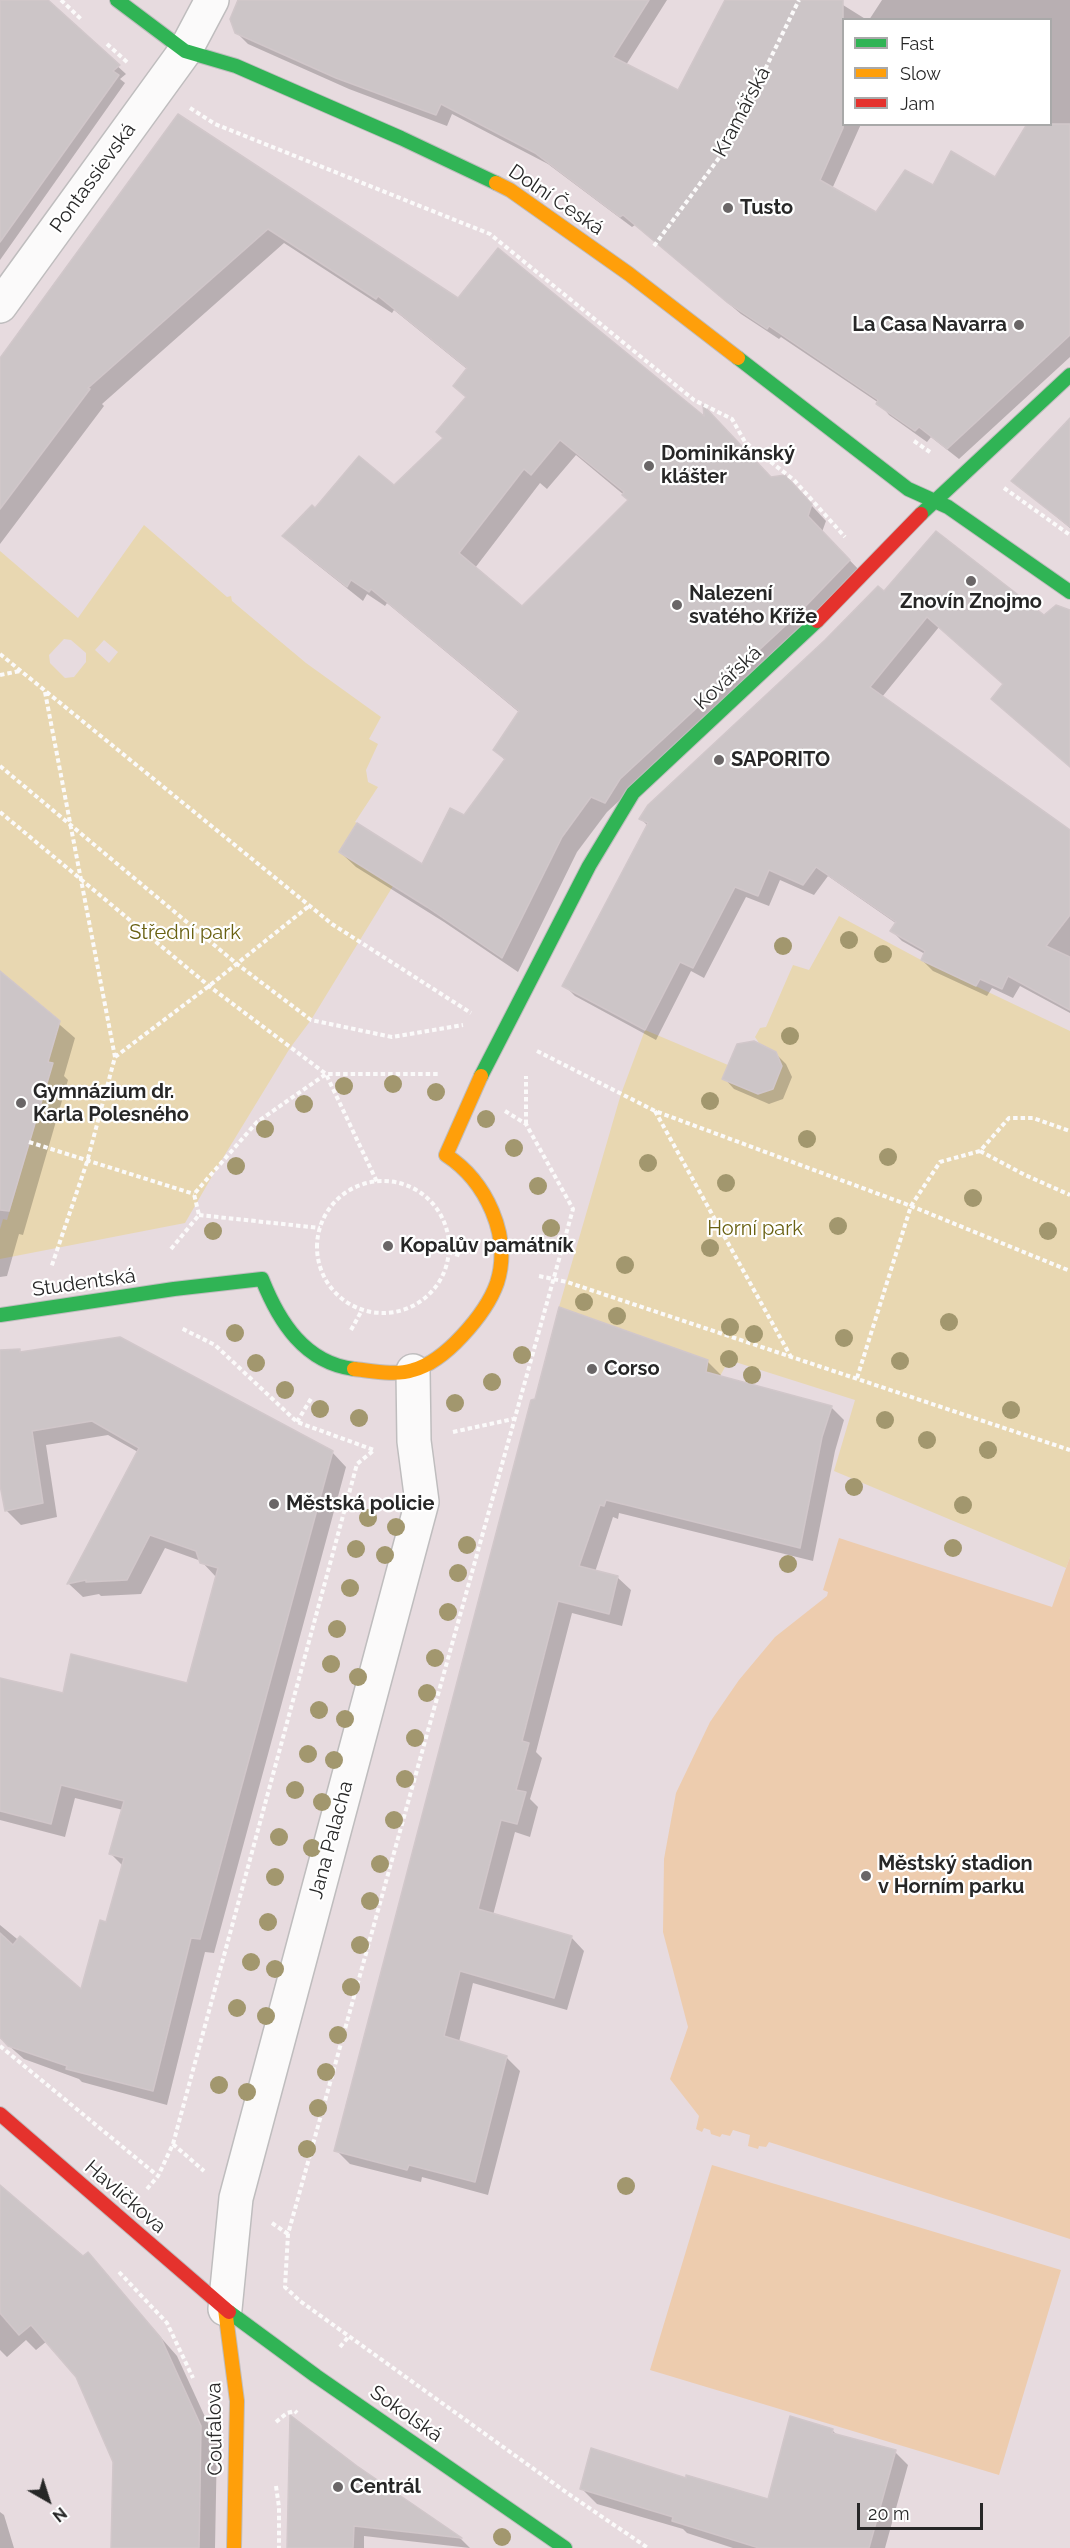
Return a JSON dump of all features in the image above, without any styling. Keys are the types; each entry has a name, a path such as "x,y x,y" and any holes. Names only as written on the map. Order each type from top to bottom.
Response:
{"street":[{"name":"Dolní Česká","path":"117,0 185,51 237,66 400,138 510,190 629,274 908,489 935,500 1070,592"},
{"name":"Pontassievská","path":"0,306 185,51 213,0"},
{"name":"Kovářská","path":"501,1268 497,1228 481,1187 467,1170 446,1155 502,1033 589,866 633,793 812,626 964,472 1070,375"},
{"path":"413,1371 444,1352 470,1328 489,1298 501,1268"},
{"name":"Studentská","path":"0,1315 174,1289 262,1279 278,1316 300,1341 331,1365 369,1370 413,1371"},
{"name":"Jana Palacha","path":"225,2309 239,2186 422,1502 414,1441 413,1371"},
{"name":"Havlíčkova","path":"0,2114 225,2309"},
{"name":"Coufalova","path":"225,2309 237,2401 234,2548"},
{"name":"Sokolská","path":"225,2309 316,2376 565,2548"}],"path":[{"path":"61,0 86,23"},
{"name":"Kramářská","path":"629,274 652,249 727,147 799,0"},
{"path":"102,39 159,88 215,124 490,234 694,400 732,419 745,442 794,480 852,544"},
{"path":"908,437 964,472 984,482 1007,489 1070,535"},
{"path":"0,654 332,924 502,1033 656,1111 911,1206 1070,1271"},
{"path":"0,675 20,671"},
{"path":"45,691 115,1057 87,1162 51,1269"},
{"path":"0,766 237,964 311,1020 392,1037 468,1025 502,1033"},
{"path":"0,812 209,986 326,1074 377,1182"},
{"path":"115,1057 309,906"},
{"path":"527,1046 526,1124 573,1209 288,2234 285,2287 339,2329 648,2548"},
{"path":"194,1194 257,1122 326,1074 439,1074 526,1124"},
{"path":"656,1111 791,1357"},
{"path":"856,1378 911,1206 940,1162 980,1151 1008,1118 1033,1118 1070,1131"},
{"path":"29,1142 194,1194"},
{"path":"980,1151 1070,1195"},
{"path":"377,1182 396,1183 414,1189 429,1200 441,1215 447,1231 448,1252 444,1271 434,1289 420,1302 401,1311 382,1313 362,1310 343,1300 330,1286 320,1268 316,1248 320,1228 329,1209 342,1196 358,1186 377,1182"},
{"path":"194,1194 199,1215"},
{"path":"199,1215 320,1228"},
{"path":"160,1251 171,1250 199,1215"},
{"path":"448,1252 501,1268 567,1282 1070,1450"},
{"path":"0,2046 107,2136 159,2176 173,2144 357,1464 374,1450 297,1422 215,1345 182,1328 170,1327"},
{"path":"111,2265 167,2323 196,2385"},
{"path":"275,2432 276,2421 287,2413 295,2411 303,2417"},
{"path":"275,2475 279,2507 279,2548"}],"green space":[{"name":"Střední park","path":"144,525 227,597 231,596 232,601 306,663 381,717 369,739 378,744 366,770 368,782 378,787 339,852 393,886 311,1020 290,1048 185,1223 0,1259 0,1229 3,1219 7,1220 53,1063 48,1062 60,1021 0,971 0,551 78,618","holes":["64,639 71,640 86,653 86,662 74,677 65,678 50,663 49,655","104,640 118,652 109,663 95,650"]},
{"name":"Horní park","path":"839,916 921,960 1070,1031 1070,1557 1066,1568 834,1471 855,1400 729,1360 720,1376 706,1372 708,1360 559,1307 621,1094 645,1030 728,1065 731,1083 758,1094 772,1089 782,1065 776,1052 759,1043 755,1037 760,1028 766,1027 793,965 809,970"}],"shaded area":[{"name":"Městský stadion v Horním parku","path":"839,1538 1052,1607 1070,1557 1070,2239 769,2142 766,2147 759,2146 758,2149 748,2146 750,2135 733,2130 730,2136 722,2134 720,2137 704,2128 702,2132 696,2129 699,2116 670,2079 688,2027 663,1932 664,1859 676,1793 710,1722 739,1680 775,1637 827,1596 828,1592 823,1590"},
{"path":"712,2165 1061,2270 999,2475 650,2370"}],"building":[{"path":"0,0 48,0 120,65 113,71 119,75 0,242"},
{"path":"238,0 649,0 613,57 678,90 725,0 843,0 843,128 820,180 876,212 905,170 933,185 951,151 995,177 1026,126 1070,124 1070,335 947,449 919,427 915,431 876,404 878,400 769,326 767,329 728,303 623,215 620,217 535,153 441,104 436,115 336,78 235,33 230,19"},
{"path":"178,114 458,298 498,248 704,416 703,405 771,477 785,475 812,504 808,516 850,560 799,613 620,779 605,803 591,797 562,837 502,958 427,907 339,852 357,823 422,864 450,808 464,815 505,759 493,750 519,711 371,589 369,592 351,580 347,587 282,536 312,505 315,508 359,456 394,485 443,438 436,432 466,397 453,386 467,368 378,296 376,299 268,229 88,388 90,389 0,509 0,358","holes":["560,440 624,492 622,495 628,500 522,606 459,553 524,469 531,475"]},
{"path":"1070,418 1070,527 1011,481"},
{"path":"936,531 1044,615 1056,605 1070,610 1070,767 991,699 1003,684 927,617 870,687 1070,830 1070,915 1046,946 1070,957 1070,1010 1008,976 1002,989 980,979 976,986 921,960 925,951 890,931 896,922 816,867 803,885 769,870 758,896 735,887 693,968 680,962 645,1030 562,986 648,823 639,819 648,805 825,640 878,586 884,591"},
{"name":"Gymnázium dr. Karla Polesného","path":"0,971 60,1021 48,1062 53,1063 9,1211 0,1210"},
{"path":"754,1041 776,1052 782,1066 773,1089 758,1094 722,1079 737,1044"},
{"path":"559,1307 708,1360 706,1372 832,1406 822,1437 800,1548 606,1500 604,1506 600,1505 579,1566 618,1576 609,1614 558,1601 522,1741 529,1743 516,1790 526,1792 517,1824 501,1820 478,1909 572,1936 562,1971 554,1998 460,1971 444,2036 507,2056 475,2182 409,2165 407,2170 334,2151 531,1400 535,1399"},
{"path":"120,1337 333,1451 200,1939 191,1938 153,2091 66,2069 67,2066 8,2046 0,2037 0,1933 13,1945 20,1936 81,1989 100,1920 106,1922 124,1858 109,1854 124,1801 61,1785 51,1824 0,1811 0,1678 63,1693 71,1654 187,1683 218,1568 200,1563 196,1551 150,1535 127,1580 86,1582 86,1580 67,1584 139,1448 92,1421 32,1431 43,1503 5,1511 0,1485 0,1350 20,1349 20,1352"},
{"path":"0,2185 83,2256 88,2252 161,2338 201,2426 199,2548 111,2548 113,2462 76,2377 31,2325 19,2335 0,2313"},
{"name":"Centrál","path":"290,2415 357,2466 462,2538 354,2526 353,2548 287,2548"},
{"path":"790,2416 833,2429 832,2433 896,2450 869,2548 759,2548 672,2521 673,2517 580,2489 591,2448 686,2478 686,2475 768,2499"}],"traffic: fast":[{"path":"117,0 185,51 236,66 401,138 496,183"},
{"path":"738,358 908,489 948,507 1070,592"},
{"path":"921,514 1070,375"},
{"path":"481,1076 589,866 633,793 817,621"},
{"path":"0,1315 174,1289 262,1279 277,1310 296,1338 321,1358 354,1369"},
{"path":"229,2312 316,2376 565,2548"}],"traffic: slow":[{"path":"496,183 510,190 629,274 738,358"},
{"path":"354,1369 399,1373 427,1365 457,1341 491,1298 501,1265 498,1229 492,1211 473,1179 446,1155 481,1076"},
{"path":"225,2309 237,2401 234,2548"}],"traffic: jam":[{"path":"817,621 921,514"},
{"path":"0,2114 229,2312"}],"place":[{"name":"Tusto","path":"728,208"},
{"name":"La Casa Navarra","path":"1019,325"},
{"name":"Dominikánský klášter","path":"649,466"},
{"name":"Znovín Znojmo","path":"971,581"},
{"name":"Nalezení svatého Kříže","path":"677,605"},
{"name":"SAPORITO","path":"719,760"},
{"name":"Gymnázium dr. Karla Polesného","path":"21,1103"},
{"name":"Kopalův památník","path":"388,1246"},
{"name":"Corso","path":"592,1369"},
{"name":"Městská policie","path":"274,1504"},
{"name":"Městský stadion v Horním parku","path":"866,1876"},
{"name":"Centrál","path":"338,2487"}]}
